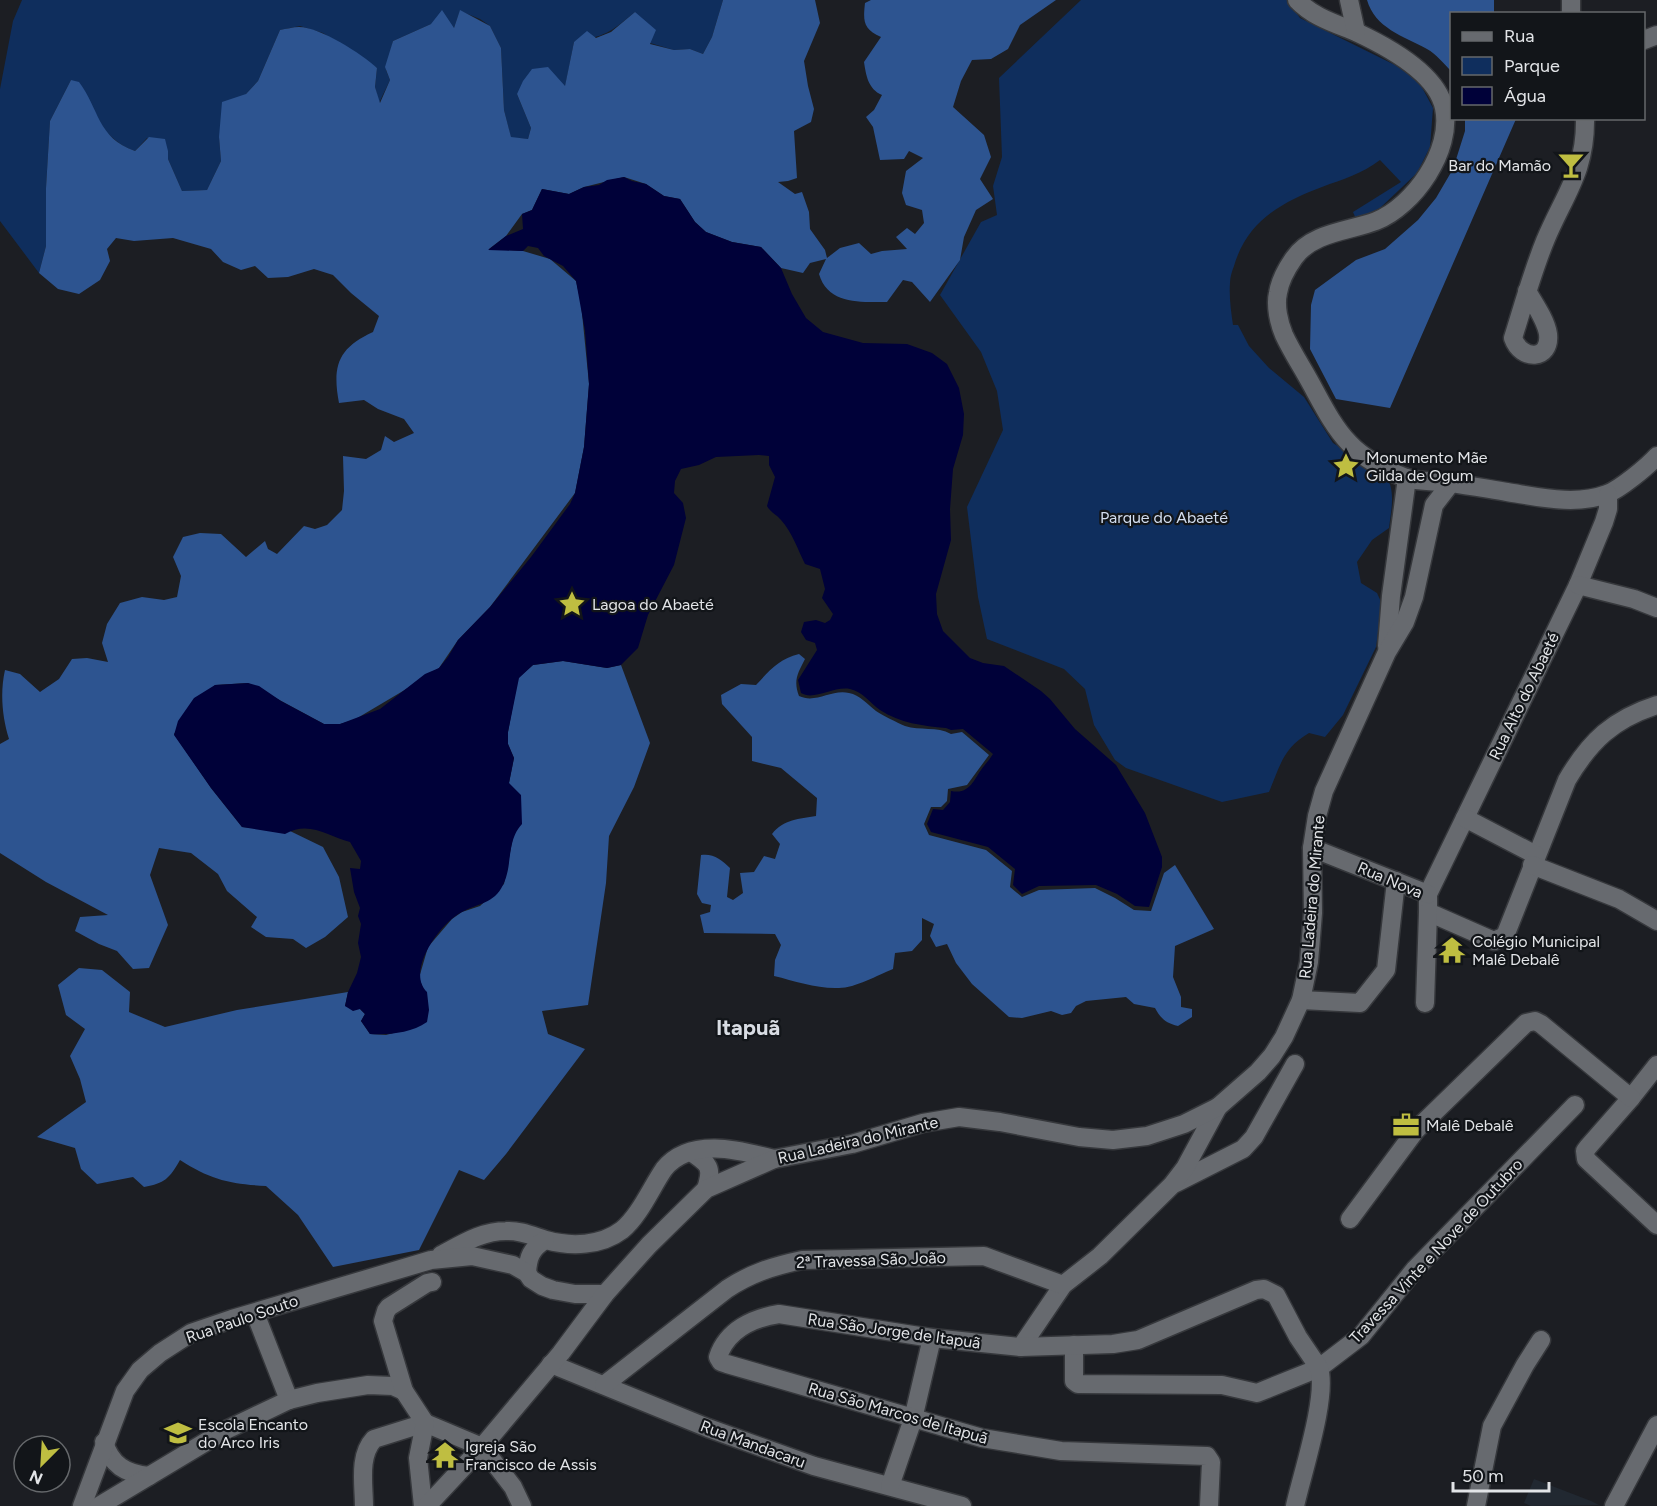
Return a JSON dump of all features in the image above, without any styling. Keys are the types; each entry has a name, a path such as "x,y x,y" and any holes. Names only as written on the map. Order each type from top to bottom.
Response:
{"street":[{"path":"1297,0 1310,13 1356,32 1406,60 1425,74 1438,90 1445,109 1445,131 1441,149 1424,181 1398,207 1377,220 1342,230 1311,243 1296,255 1284,273 1277,293 1279,318 1285,336 1334,425 1364,456 1407,478 1445,490 1576,500 1608,494 1637,474 1657,456"},
{"path":"1349,0 1356,32"},
{"path":"1527,291 1545,240 1576,178 1582,157 1585,120"},
{"name":"Rua Ladeira do Mirante","path":"1387,652 1391,596 1407,478"},
{"name":"Rua Ladeira do Mirante","path":"424,1506 482,1447 605,1294 706,1189 774,1159 852,1144 923,1123 960,1118 980,1119 1079,1137 1113,1140 1147,1136 1184,1124 1218,1107 1239,1090 1272,1056 1284,1037 1301,1000 1309,962 1313,913 1312,848 1324,791 1387,652 1405,622 1414,597 1431,515 1445,490"},
{"name":"Rua Alto do Abaeté","path":"1428,903 1465,818 1578,585 1604,522 1608,509 1608,494"},
{"path":"1578,585 1634,599 1657,602"},
{"path":"1391,596 1414,597"},
{"path":"1634,599 1657,608"},
{"name":"Rua Nova","path":"1312,848 1396,881 1487,939 1494,941 1500,939 1505,936 1567,780 1580,757 1598,738 1625,717 1657,705"},
{"path":"1465,818 1534,860 1619,899 1657,921"},
{"path":"1301,1000 1360,1003 1384,974 1396,881"},
{"path":"1425,1003 1428,903"},
{"path":"1350,1219 1416,1130 1526,1023 1531,1021 1541,1024 1631,1098"},
{"path":"1172,1185 1243,1149 1254,1137 1295,1064"},
{"path":"1657,1065 1585,1151 1586,1159 1657,1225"},
{"name":"Travessa Vinte e Nove de Outubro","path":"1074,1345 1074,1381 1078,1384 1222,1384 1257,1393 1319,1368 1361,1336 1414,1269 1575,1105"},
{"path":"1022,1347 1064,1285 1100,1256 1172,1185 1195,1151 1218,1107"},
{"name":"Rua Paulo Souto","path":"82,1506 124,1391 140,1370 160,1353 191,1333 431,1260 477,1236 507,1230 535,1235 545,1240 580,1245 595,1242 615,1234 631,1221 669,1162 691,1152 718,1148 742,1150 774,1159"},
{"path":"691,1152 710,1168 711,1175 706,1189"},
{"path":"527,1273 528,1257 531,1251 545,1240"},
{"name":"Rua Paulo Souto","path":"431,1260 472,1256 513,1265 527,1273 531,1279 553,1290 575,1294 605,1294"},
{"name":"2ª Travessa São João","path":"604,1385 727,1289 747,1276 783,1264 802,1260 984,1256 1064,1285"},
{"path":"432,1282 389,1307 383,1321 404,1391 425,1424 482,1447 513,1487 522,1506"},
{"name":"Rua São Jorge de Itapuã","path":"766,1316 779,1314 932,1338 1022,1347 1113,1344 1138,1340 1256,1290 1264,1289 1276,1295 1298,1337 1319,1368"},
{"path":"255,1313 289,1400"},
{"name":"Rua São Marcos de Itapuã","path":"766,1316 729,1335 723,1342 718,1359 727,1365 814,1388 982,1438 1061,1450 1207,1456 1211,1462 1209,1506"},
{"path":"890,1486 913,1419 932,1338"},
{"path":"1476,1506 1492,1426 1541,1340"},
{"name":"Rua Mandacaru","path":"551,1364 708,1428 814,1466 962,1506"},
{"path":"1295,1506 1318,1412 1321,1390 1319,1368"},
{"path":"99,1506 224,1431 289,1400 368,1385 393,1386 404,1391"},
{"path":"364,1506 364,1458 371,1442 374,1439 425,1424"},
{"path":"424,1506 418,1458 425,1424"},
{"path":"1614,1506 1657,1425"},
{"path":"104,1442 110,1457 122,1470 135,1475 148,1476"}],"shaded area":[{"path":"723,0 815,0 820,23 804,61 814,109 811,122 794,131 797,178 778,182 795,194 802,192 809,212 810,229 825,250 827,258 840,248 859,243 871,254 907,249 896,237 907,228 915,234 924,223 922,210 906,205 902,193 906,171 923,158 909,151 904,159 880,160 873,127 866,117 874,110 882,95 871,85 864,62 881,37 871,31 866,24 865,3 871,0 1056,0 1020,25 1008,49 991,59 972,60 961,81 953,107 984,135 991,157 980,179 993,199 976,210 964,237 960,260 930,302 912,282 903,280 887,302 847,300 830,291 823,284 819,274 826,259 810,263 803,273 781,268 761,247 732,242 706,232 695,222 680,199 664,196 646,184 624,177 584,187 569,194 542,189 532,210 522,214 506,236 489,249 523,251 550,259 576,281 581,303 589,384 584,447 575,493 490,607 458,640 439,668 354,720 340,724 324,724 248,683 215,685 174,734 211,788 242,827 290,831 323,847 339,877 348,917 325,937 306,948 293,939 266,937 251,927 257,917 227,891 218,874 191,853 159,848 150,875 168,925 149,968 133,969 117,951 75,931 80,917 108,915 46,882 0,853 0,744 9,739 2,704 5,670 20,674 40,692 59,679 72,659 87,658 108,662 102,643 107,624 120,603 142,597 164,600 177,597 181,576 173,557 183,537 200,533 221,534 246,557 265,541 268,549 277,554 304,526 315,529 327,525 342,510 343,456 366,459 381,450 385,436 394,442 414,433 404,419 378,409 364,400 339,403 336,379 340,360 352,345 373,332 379,316 333,275 314,269 288,277 268,278 255,266 241,270 223,262 211,249 173,238 134,241 116,238 107,249 110,261 100,280 79,294 58,289 39,273 46,246 46,188 50,121 71,80 79,82 100,121 113,138 135,151 149,137 165,139 168,159 182,191 207,190 221,161 219,137 222,102 246,94 258,81 280,30 297,27 318,31 361,56 377,68 375,87 380,103 390,80 385,67 393,41 431,24 442,10 454,28 460,10 490,26 501,48 504,110 511,137 528,139 531,128 517,94 532,69 548,67 565,86 574,42 587,31 596,38 611,32 635,12 656,30 650,44 674,50 690,49 703,54 712,37"},
{"path":"1367,0 1494,0 1494,12 1450,12 1450,70 1430,51 1383,24 1371,10"},
{"path":"1465,120 1516,120 1390,408 1336,399 1310,349 1311,305 1315,290 1356,260 1385,249 1418,220 1436,198 1453,169 1465,131"},
{"path":"799,654 805,659 796,681 799,696 818,698 842,692 853,694 876,711 905,726 940,730 951,734 962,732 989,755 967,785 948,789 947,801 941,807 931,807 924,824 929,835 986,850 1012,871 1010,887 1022,897 1039,890 1095,888 1134,910 1151,911 1164,873 1175,865 1214,929 1175,946 1173,977 1181,997 1181,1007 1192,1009 1192,1017 1178,1026 1174,1025 1164,1020 1155,1008 1134,1004 1126,997 1086,1001 1076,1006 1071,1013 1062,1015 1051,1011 1022,1018 1009,1017 972,984 956,963 947,944 936,947 930,936 934,924 922,918 922,940 912,951 895,953 893,969 859,984 839,988 814,986 774,976 775,960 781,945 775,934 704,933 700,915 710,912 711,905 702,903 697,894 701,855 717,858 730,868 727,897 733,900 743,893 740,873 754,872 764,856 775,859 780,844 772,834 792,820 816,816 817,798 781,768 752,761 752,737 722,704 721,695 741,684 756,685 780,662"},
{"path":"563,661 607,668 621,665 650,743 634,787 609,836 606,883 588,1005 542,1011 548,1034 585,1049 484,1180 459,1170 419,1250 333,1267 298,1215 266,1186 221,1180 180,1160 173,1172 162,1182 144,1187 133,1177 97,1184 81,1169 75,1148 37,1137 86,1102 80,1079 70,1056 85,1029 66,1015 58,985 79,968 102,970 130,992 129,1012 165,1027 237,1010 348,992 345,1006 360,1009 365,1014 361,1021 370,1034 386,1035 401,1031 423,988 419,978 428,947 452,919 462,912 480,906 504,884 514,832 509,783 514,758 508,744 508,732 518,678 533,665"},
{"path":"1534,1479 1599,1505 1531,1506 1524,1503"}],"green space":[{"path":"22,0 723,0 712,37 703,54 690,49 674,50 650,43 635,12 607,33 574,42 565,87 517,94 531,128 528,139 511,138 504,110 501,48 490,26 480,19 460,11 454,28 431,24 393,41 386,70 390,80 379,103 375,87 377,68 323,33 300,26 280,30 258,81 246,94 219,137 221,161 207,190 182,191 168,159 168,151 147,138 135,151 114,139 98,122 71,80 50,121 46,188 46,246 39,273 0,221 0,89 13,21"},
{"name":"Parque do Abaeté","path":"1081,0 1287,0 1300,18 1395,65 1418,80 1433,108 1430,147 1417,173 1380,208 1356,219 1353,212 1401,182 1380,160 1359,173 1293,199 1268,215 1248,237 1240,250 1232,272 1230,294 1233,325 1238,325 1249,346 1269,368 1304,397 1333,443 1386,476 1391,488 1392,501 1389,528 1372,540 1357,562 1361,583 1377,593 1382,604 1376,647 1343,715 1325,737 1309,733 1293,745 1283,758 1269,792 1222,802 1126,768 1115,760 1094,725 1085,689 1064,669 987,639 978,597 967,507 1003,430 997,391 981,352 940,295 981,222 997,215 993,186 1002,157 999,78"}],"water":[{"name":"Lagoa do Abaeté","path":"624,177 646,184 664,196 680,199 695,222 706,232 732,242 761,247 781,268 806,318 823,332 863,343 907,344 932,353 947,364 959,388 964,414 963,435 953,469 950,509 951,540 936,594 937,614 943,631 970,658 983,663 1004,666 1041,691 1075,729 1116,765 1145,813 1162,857 1162,867 1149,907 1135,906 1117,894 1096,885 1039,886 1022,894 1013,885 1015,869 988,847 931,832 927,824 933,809 943,810 950,802 951,791 958,792 968,788 993,754 963,729 951,730 904,721 880,710 855,690 837,689 812,695 801,693 798,680 817,650 815,643 806,640 801,632 804,622 816,620 825,623 833,614 822,598 825,589 820,569 805,564 788,530 767,506 775,477 769,465 769,456 716,457 699,465 681,469 675,481 674,493 683,503 686,518 674,565 648,615 638,648 621,665 607,668 563,661 533,665 519,678 508,732 508,744 514,758 509,783 521,795 522,824 514,838 506,878 499,891 490,900 454,917 428,948 420,972 421,983 427,992 429,1010 427,1022 414,1029 400,1032 370,1034 361,1021 365,1014 360,1009 353,1011 345,1006 361,957 358,943 361,924 358,916 360,908 354,892 350,868 360,869 361,861 350,842 310,829 302,828 285,834 242,827 174,735 178,721 194,698 215,685 248,683 259,686 281,701 324,724 340,724 380,709 425,674 439,668 458,640 490,607 531,557 570,504 575,493 584,447 589,384 585,331 576,281 563,266 544,256 538,248 528,246 523,251 488,250 506,236 523,229 522,214 532,210 542,189 569,194 584,187"}],"place":[{"name":"Bar do Mamão","path":"1571,165"},
{"name":"Monumento Mãe Gilda de Ogum","path":"1346,466"},
{"name":"Lagoa do Abaeté","path":"572,604"},
{"name":"Colégio Municipal Malê Debalê","path":"1452,950"},
{"name":"Malê Debalê","path":"1406,1125"},
{"name":"Escola Encanto do Arco Iris","path":"178,1433"},
{"name":"Igreja São Francisco de Assis","path":"445,1455"}],"district":[{"name":"Itapuã","path":"748,1027"}]}
